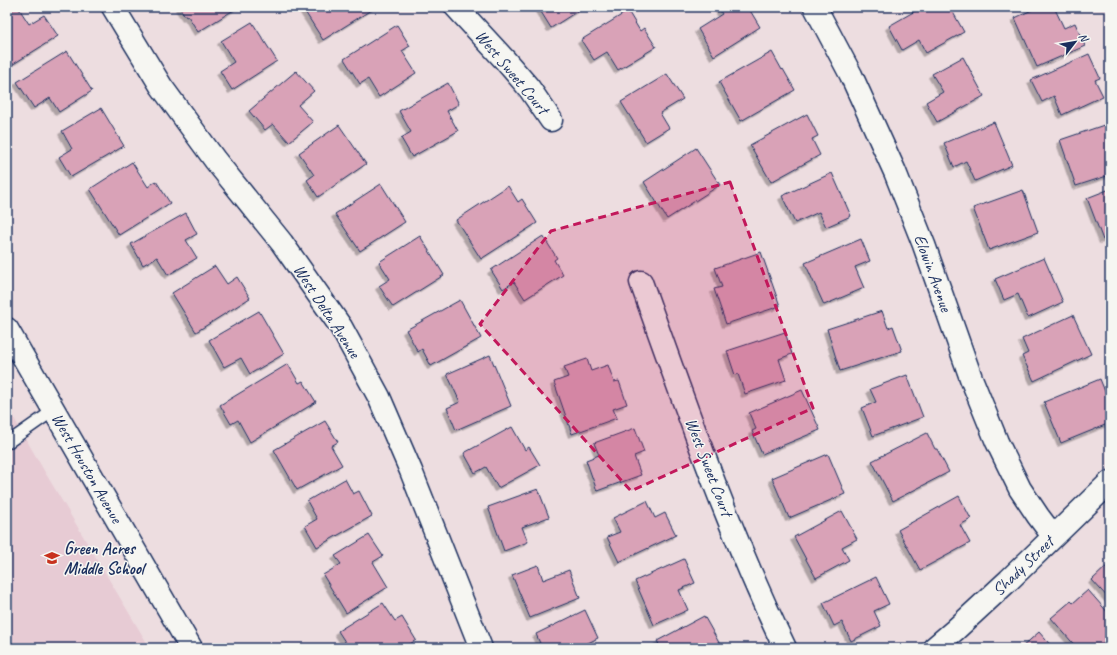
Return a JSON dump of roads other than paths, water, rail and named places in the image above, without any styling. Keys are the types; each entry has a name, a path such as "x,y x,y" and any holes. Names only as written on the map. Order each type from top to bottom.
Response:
{"street":[{"name":"West Delta Avenue","path":"113,7 161,86 215,160 282,243 341,327 379,397 411,471 481,648"},
{"name":"West Sweet Court","path":"456,7 529,88 551,120"},
{"name":"Elowin Avenue","path":"815,7 851,75 895,172 924,244 971,378 997,442 1020,489 1053,536"},
{"name":"West Sweet Court","path":"641,282 716,486 763,601 785,648"},
{"name":"West Houston Avenue","path":"7,329 191,648"},
{"name":"Shady Street","path":"934,648 972,615 1110,482"}],"lane":[{"path":"7,443 54,410"}],"place":[{"name":"Green Acres Middle School","path":"52,558"}]}
